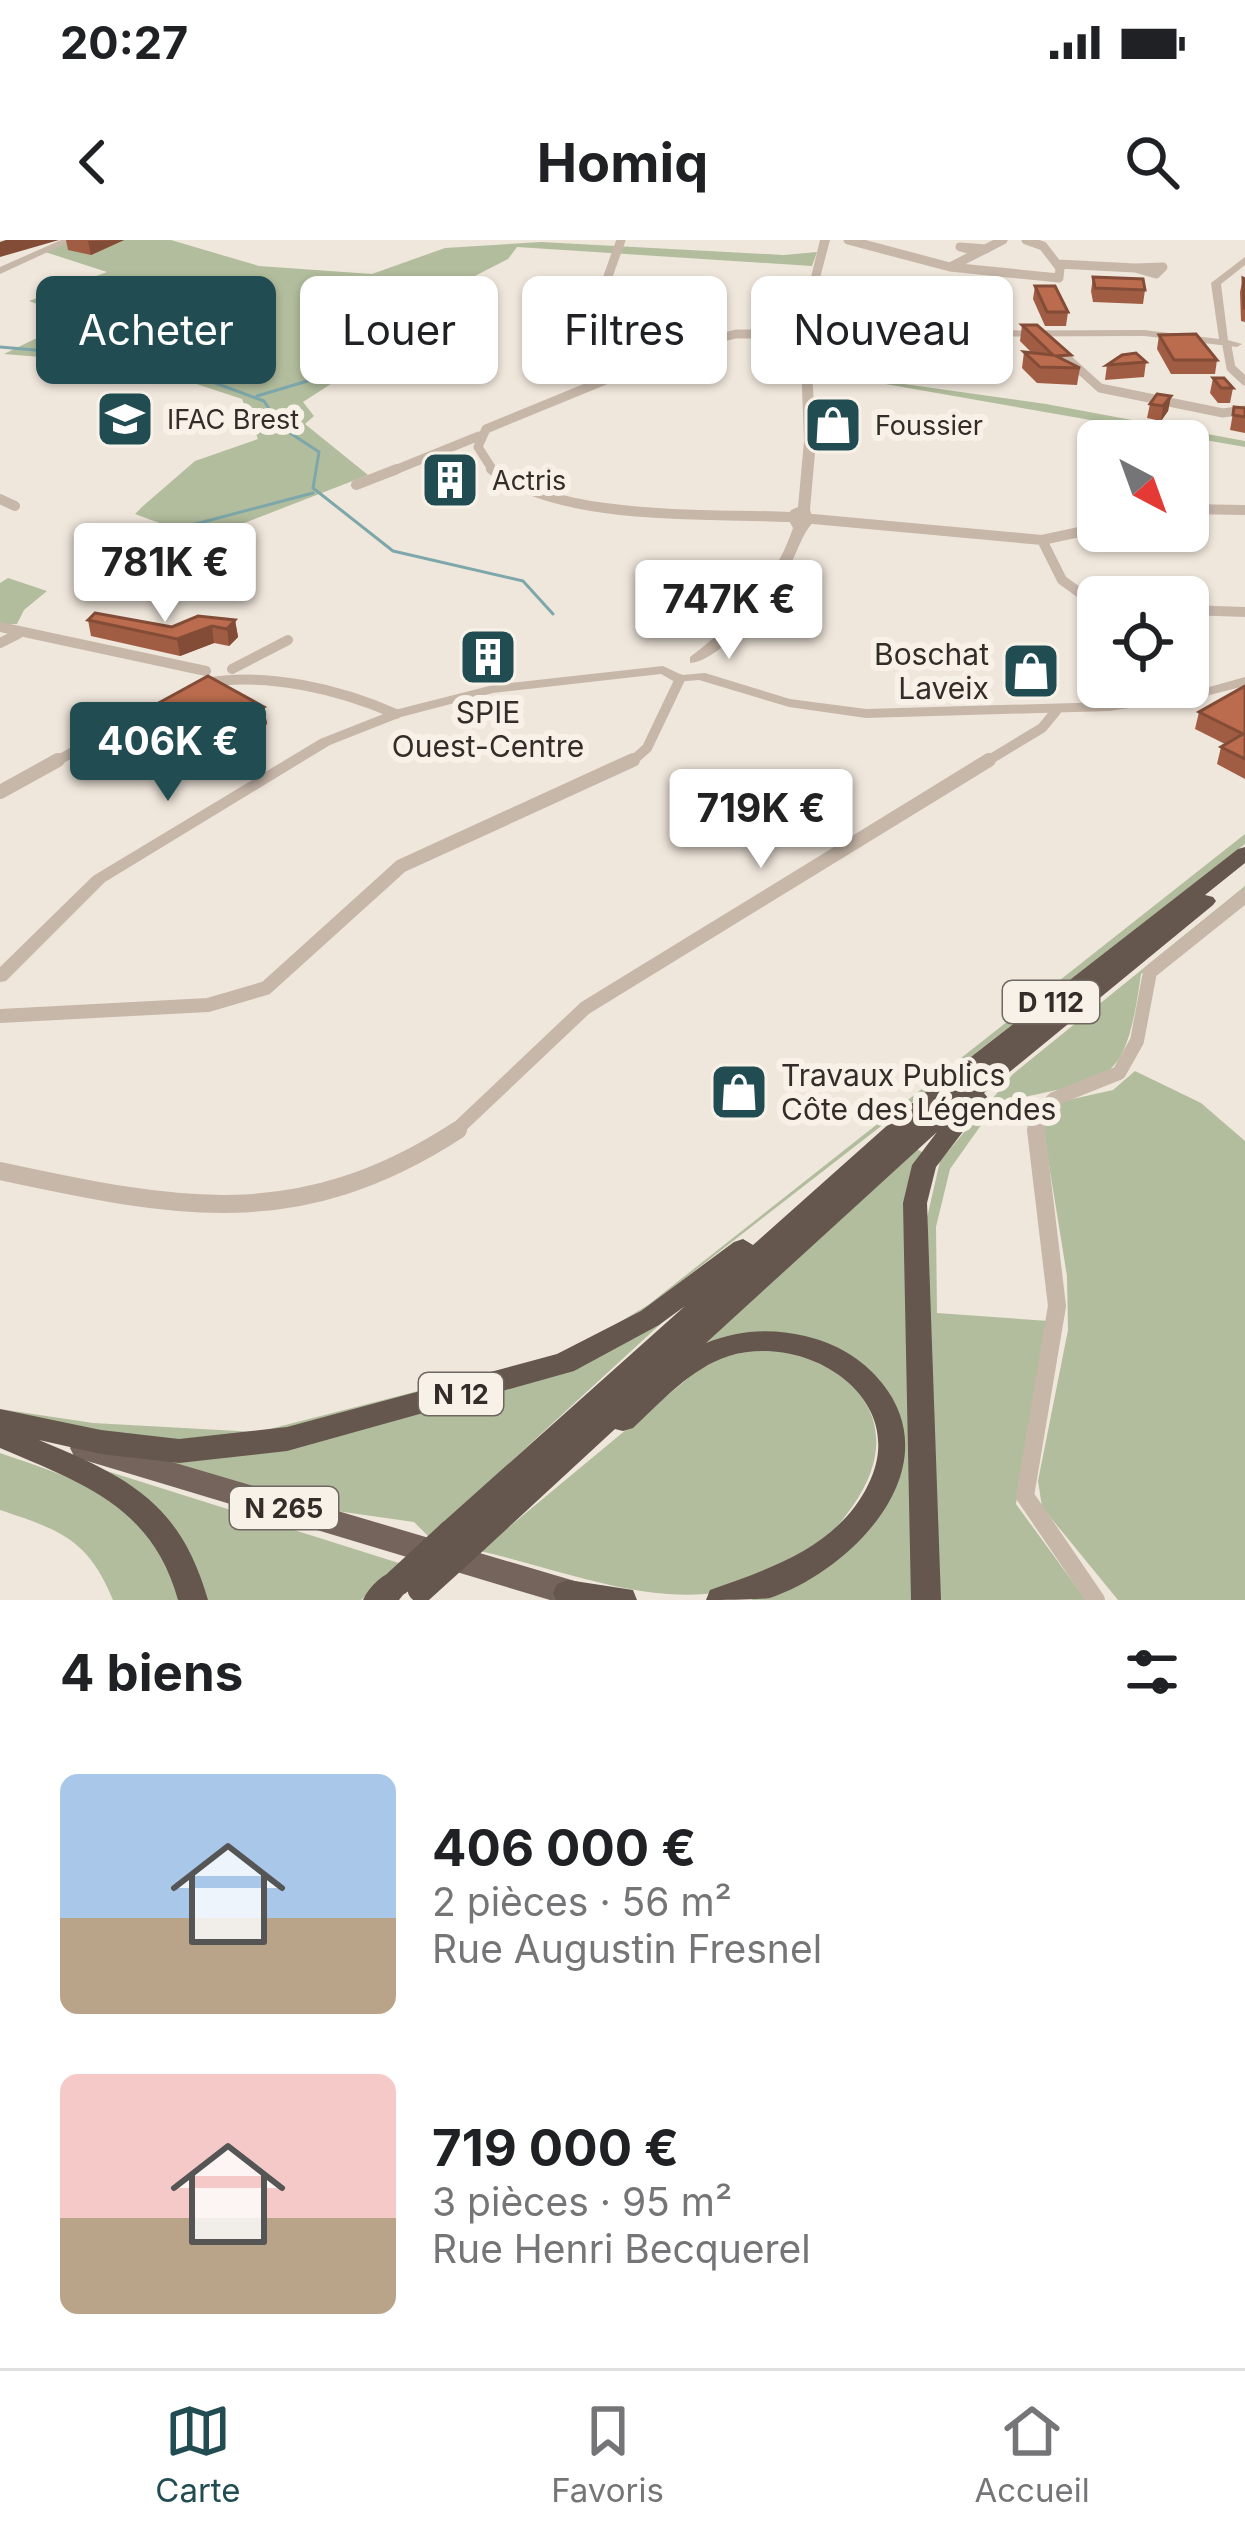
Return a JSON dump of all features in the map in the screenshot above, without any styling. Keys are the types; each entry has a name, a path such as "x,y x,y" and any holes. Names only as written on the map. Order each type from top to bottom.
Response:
{"highway":[{"name":"D 112","path":"863,1159 1099,963 1245,854"},
{"name":"D 112","path":"527,1491 896,1152 1089,991 1245,872"},
{"path":"926,1600 916,1203 924,1165 977,1096 1089,991"},
{"name":"N 12","path":"0,1427 179,1451 235,1448 287,1439 520,1378 605,1346 650,1318 863,1159"},
{"path":"402,1593 863,1159"},
{"path":"463,1537 571,1464 703,1356 740,1342 768,1340 827,1354 868,1384 882,1405 891,1429 884,1481 842,1540 815,1563 783,1582 721,1600"},
{"path":"0,1427 134,1499 165,1531 187,1570 193,1600"},
{"path":"573,1598 622,1600"}],"main road":[{"name":"N 265","path":"0,1427 573,1598"}],"street":[{"path":"0,271 69,240"},
{"path":"819,276 825,240"},
{"path":"848,240 950,267 1059,278 1058,264 1043,246 1026,240"},
{"path":"878,248 895,240"},
{"path":"950,267 1003,240"},
{"path":"607,276 620,242"},
{"path":"1245,260 1216,283 1232,368 1245,381"},
{"path":"1058,264 1095,271 1134,268"},
{"path":"1013,333 1144,333 1230,343"},
{"path":"1040,333 1100,388 1223,413 1245,410"},
{"path":"356,484 600,384"},
{"path":"0,1016 208,1005 266,988 401,866 630,763 647,748 680,679 741,624 793,554 810,441 806,384"},
{"path":"479,436 478,447 493,471 520,486 584,503 1042,540 1077,532"},
{"path":"0,500 16,506"},
{"path":"1209,509 1245,509"},
{"path":"1042,540 1062,580 1077,591"},
{"path":"1209,611 1245,612"},
{"path":"0,627 14,628 18,634"},
{"path":"0,644 18,634 206,677 233,674 351,694 395,714"},
{"path":"233,674 288,640"},
{"path":"663,670 669,661 697,668 831,715 1034,707 1056,711 1200,694 1245,681"},
{"path":"0,977 49,922 124,861 300,755 395,714 510,686 663,670 680,679"},
{"path":"187,692 206,677"},
{"path":"0,792 167,702"},
{"path":"0,1171 115,1196 219,1209 269,1207 368,1180 458,1130 584,1009 1042,728 1056,711"},
{"path":"1096,1600 1085,1578 1035,1520 1025,1496 1057,1306 1034,1117 1043,1102 1116,1076 1136,1045 1150,972 1245,896"}],"green space":[{"path":"69,240 171,240 259,266 372,274 445,248 541,242 784,255 817,252 812,266 517,247 508,259 475,276 300,276 300,384 331,384 303,402 314,416 305,424 368,475 211,536 183,529 144,543 127,537 162,524 135,514 143,506 195,461 258,439 242,399 197,384 276,384 276,276 96,276 107,272 42,251"},
{"path":"36,338 36,357 4,354"},
{"path":"885,384 1132,420 1091,420"},
{"path":"1209,434 1245,441 1245,447 1209,441"},
{"path":"8,578 47,591 24,610 17,624 0,624 0,583"},
{"path":"1245,834 1245,844 604,1341 510,1377 241,1443 122,1437 0,1409 93,1423 258,1432 570,1352 648,1305"},
{"path":"1245,886 1245,892 1141,974 1126,1043 1103,1075 996,1104 950,1169 936,1227 937,1313 1049,1321 1016,1504 1086,1600 937,1600 927,1218 940,1161 1013,1074"},
{"path":"1135,1071 1201,1103 1245,1141 1245,1600 1118,1600 1042,1507 1038,1481 1068,1330 1067,1276 1041,1115 1050,1104 1113,1090"},
{"path":"917,1149 922,1152 911,1600 751,1600 796,1582 881,1504 883,1391 762,1332 705,1343"},
{"path":"666,1319 429,1537 414,1522 287,1504 91,1444 272,1447"},
{"path":"759,1349 792,1354 845,1379 863,1398 874,1421 876,1447 869,1476 844,1518 815,1548 718,1591 678,1595 592,1581 480,1551 698,1370 724,1357"},
{"path":"0,1453 93,1489 135,1516 168,1554 180,1600 113,1600 93,1563 70,1540 0,1510"},
{"path":"72,1460 402,1564 361,1600 200,1600 185,1550"}],"building":[{"path":"1093,277 1143,279 1145,290 1095,288"},
{"path":"1035,286 1055,286 1068,312 1047,312"},
{"path":"1022,325 1037,325 1071,355 1056,356 1080,368 1040,367 1024,352 1053,355"},
{"path":"1196,334 1217,360 1174,360 1159,335"},
{"path":"1136,353 1146,362 1107,365 1122,355"},
{"path":"1213,378 1224,378 1233,388 1221,388"},
{"path":"1157,394 1171,396 1163,406 1150,404"},
{"path":"1234,407 1245,408 1245,417 1233,415"},
{"path":"95,613 172,627 198,616 235,620 227,629 212,626 177,639 88,620"},
{"path":"493,643 501,663 484,665 476,645"},
{"path":"208,676 264,707 197,746 133,717"},
{"path":"1245,686 1245,759 1221,747 1243,734 1199,712"}],"waterway":[{"path":"0,347 153,360 264,401 281,427 319,452 313,488 393,551 523,581 553,614"},
{"path":"257,396 300,383"},
{"path":"150,536 313,493"}],"place":[{"name":"IFAC Brest","path":"125,419"},
{"name":"Foussier","path":"833,425"},
{"name":"Actris","path":"450,480"},
{"name":"SPIE Ouest-Centre","path":"488,657"},
{"name":"Boschat Laveix","path":"1031,671"},
{"name":"Travaux Publics Côte des Légendes","path":"739,1092"}]}
